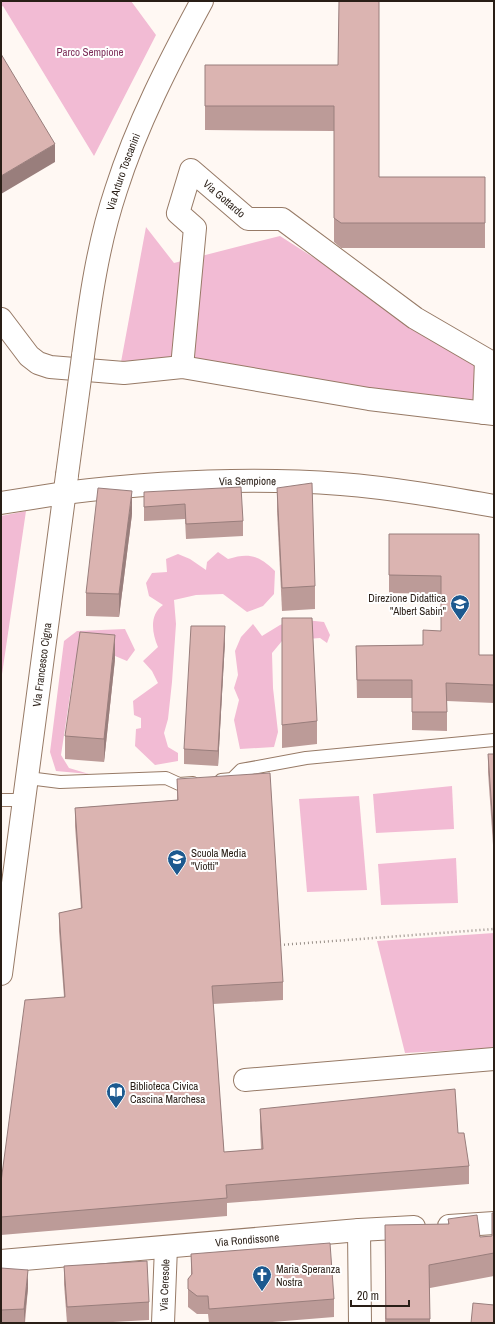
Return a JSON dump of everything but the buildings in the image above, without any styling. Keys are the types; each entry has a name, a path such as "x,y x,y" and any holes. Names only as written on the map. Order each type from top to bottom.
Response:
{"street":[{"name":"Via Arturo Toscanini","path":"82,356 94,275 115,191 130,149 147,109 176,48 202,1"},
{"name":"Via Gottardo","path":"182,367 195,228 178,213 191,170 248,219 282,219 415,318 490,362"},
{"path":"1,319 29,356 38,363 50,367 124,373 182,367 369,399 489,414 490,362"},
{"name":"Via Francesco Cigna","path":"1,974 28,778 82,356"},
{"name":"Via Sempione","path":"1,503 66,484 312,482 418,493 494,506"},
{"path":"245,1080 494,1059"},
{"name":"Via Rondissone","path":"1,1261 359,1230 494,1223"},
{"path":"359,1230 360,1323"},
{"name":"Via Ceresole","path":"163,1323 166,1247"}],"lane":[{"path":"28,778 60,782 166,778 179,784 205,782 232,779 241,770 306,758 494,740"},
{"path":"1,800 25,800"}],"path":[{"path":"280,945 494,929"}],"green space":[{"name":"Parco Sempione","path":"1,1 131,1 156,35 94,156 3,6 1,7"},
{"path":"146,227 174,263 280,236 494,373 494,403 121,362"},
{"path":"26,511 1,681 1,516"},
{"path":"218,552 228,559 248,556 264,562 275,571 274,594 263,606 247,612 223,594 196,595 174,600 176,624 172,682 168,719 164,733 168,747 178,753 178,761 155,765 135,746 136,729 141,728 141,718 134,715 133,701 158,683 152,671 143,661 158,647 154,636 153,624 155,614 163,605 149,596 146,583 152,573 167,572 166,559 178,554 190,559 206,570 207,562"},
{"path":"296,619 324,622 330,635 327,643 320,638 282,641 272,653 273,688 278,732 274,747 240,749 234,720 239,700 234,688 238,675 235,651 241,637 253,624 262,636 280,625"},
{"path":"125,629 135,650 127,661 108,653 80,650 74,669 61,755 69,768 89,774 56,771 50,752 64,641 77,631"},
{"path":"452,786 454,829 376,833 373,794"},
{"path":"359,796 367,890 307,892 299,799"},
{"path":"456,858 458,903 381,905 378,864"},
{"path":"494,933 494,1048 405,1053 377,941"}],"place":[{"name":"Direzione Didattica \"Albert Sabin\"","path":"460,621"},
{"name":"Scuola Media \"Viotti\"","path":"177,876"},
{"name":"Biblioteca Civica Cascina Marchesa","path":"116,1109"},
{"name":"Maria Speranza Nostra","path":"262,1292"}]}
